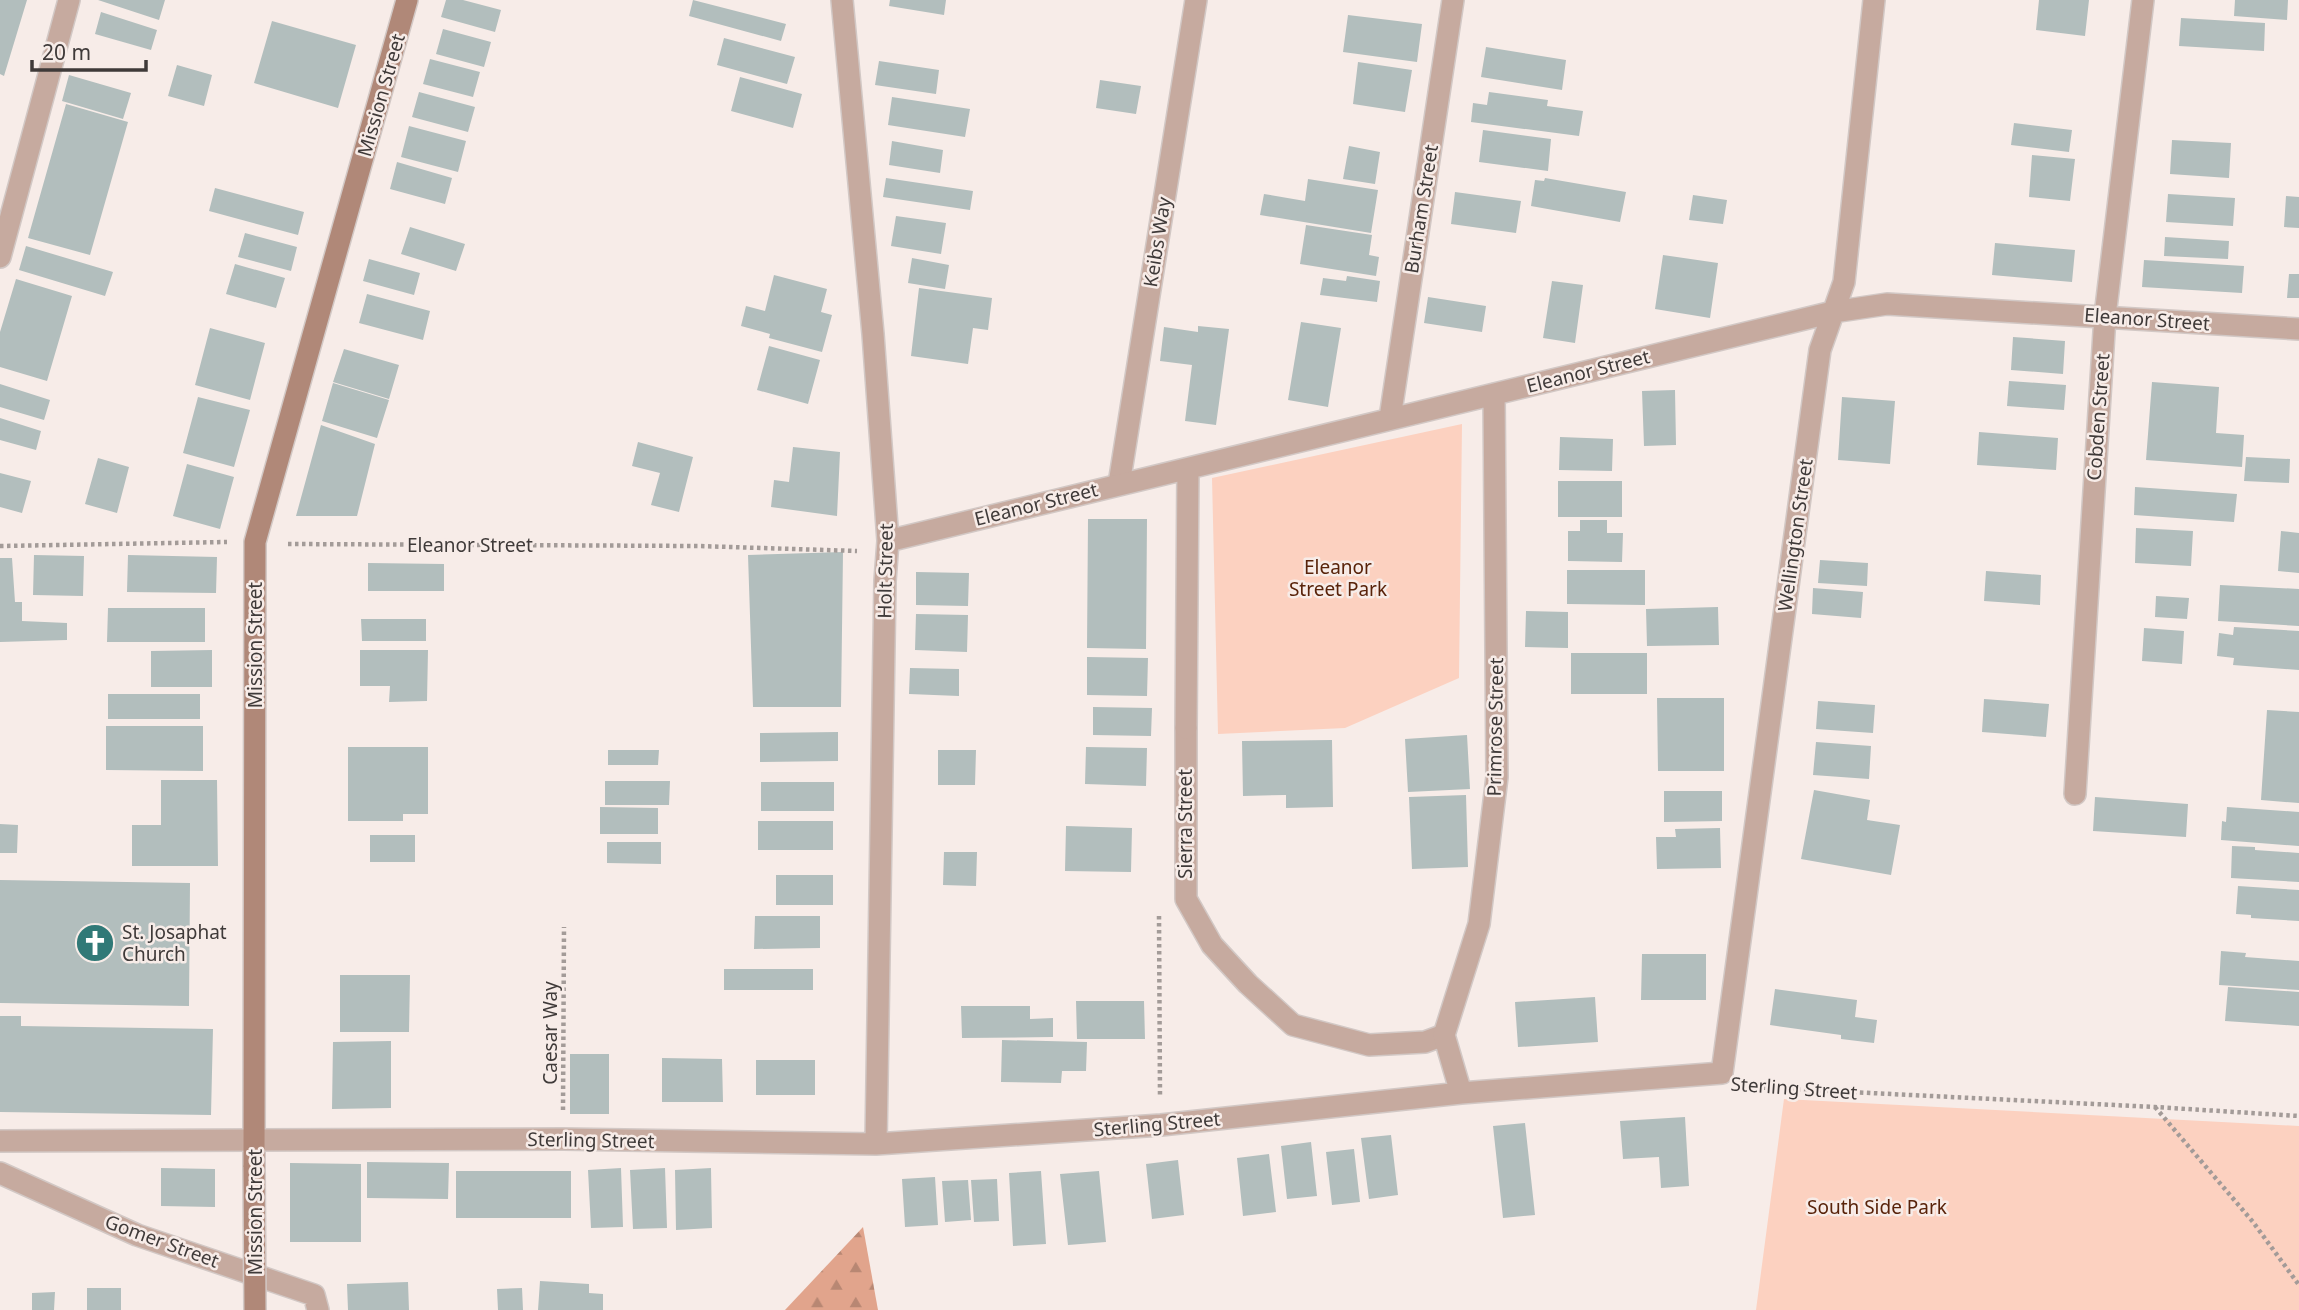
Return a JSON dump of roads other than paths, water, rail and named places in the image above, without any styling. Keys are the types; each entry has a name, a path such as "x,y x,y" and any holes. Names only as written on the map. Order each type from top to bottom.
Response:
{"street":[{"path":"0,257 69,0"},
{"name":"Mission Street","path":"255,1310 255,542 407,0"},
{"name":"Holt Street","path":"842,0 873,334 888,541 885,581 876,1144"},
{"name":"Keibs Way","path":"1119,484 1196,0"},
{"name":"Burham Street","path":"1390,418 1453,0"},
{"name":"Wellington Street","path":"1722,1073 1819,350 1844,282 1874,0"},
{"name":"Cobden Street","path":"2075,794 2105,316 2143,0"},
{"name":"Eleanor Street","path":"888,541 1833,312 1887,304 2299,329"},
{"name":"Primrose Street","path":"1444,1035 1479,924 1497,776 1494,394"},
{"name":"Sierra Street","path":"1188,469 1184,876 1186,899 1212,945 1248,984 1293,1025 1369,1045 1424,1042 1444,1035"},
{"path":"1444,1035 1461,1093"},
{"name":"Sterling Street","path":"0,1141 563,1139 876,1144 1161,1125 1461,1093 1722,1073"},
{"name":"Gomer Street","path":"0,1173 137,1235 314,1295 318,1310"}],"place":[{"name":"St. Josaphat Church","path":"95,943"}],"park label":[{"name":"Eleanor Street Park","path":"1338,578"},
{"name":"South Side Park","path":"1877,1207"}]}
